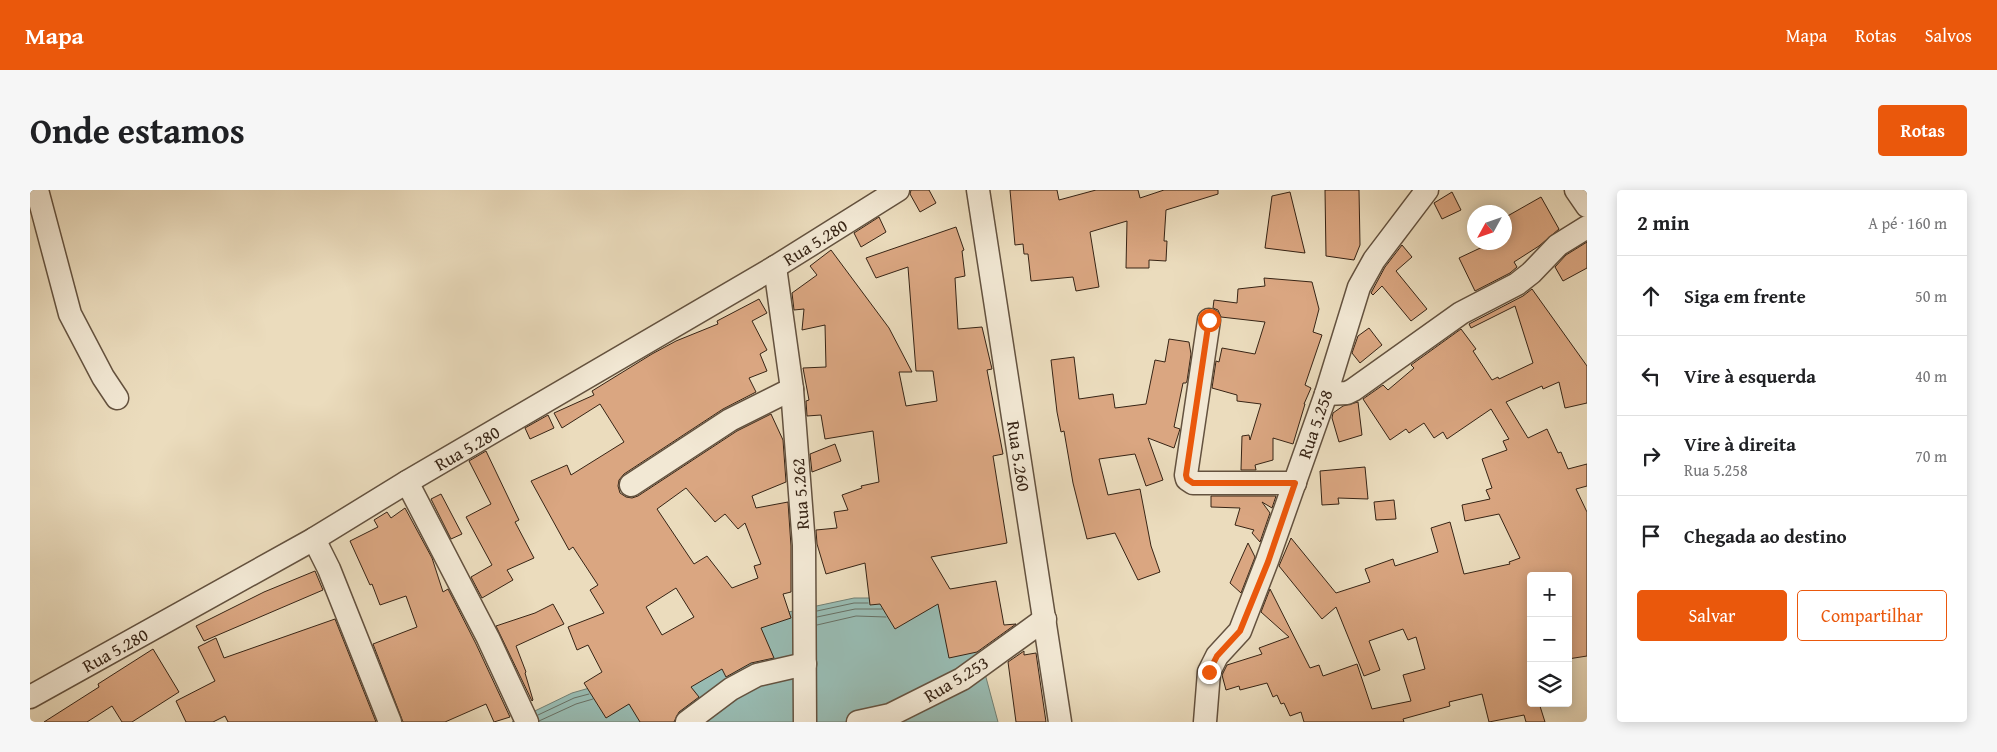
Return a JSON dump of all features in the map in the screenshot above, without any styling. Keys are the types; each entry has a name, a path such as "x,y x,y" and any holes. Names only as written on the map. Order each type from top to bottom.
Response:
{"street":[{"path":"37,190 70,314 102,377 117,398"},
{"name":"Rua 5.280","path":"30,697 314,539 407,482 776,267 898,190"},
{"name":"Rua 5.260","path":"978,190 1060,722"},
{"name":"Rua 5.258","path":"1205,722 1209,672 1217,656 1240,631 1268,562 1326,394 1359,287 1366,273 1427,190"},
{"path":"1576,190 1587,206"},
{"path":"1326,394 1347,393 1353,390 1461,313 1517,284 1531,273 1558,245 1587,227"},
{"name":"Rua 5.262","path":"776,267 792,389 804,545 805,722"},
{"path":"1209,320 1186,475 1187,479 1193,483 1295,483"},
{"path":"631,485 730,420 792,389"},
{"path":"407,482 488,638 527,722"},
{"path":"314,539 329,569 390,722"},
{"name":"Rua 5.253","path":"858,722 890,716 962,679 1045,619"},
{"path":"687,722 732,689 757,675 805,664"}],"water":[{"path":"854,598 953,598 973,629 998,722 512,722 572,693 690,659 779,614"}],"building":[{"path":"911,190 929,190 936,203 920,212 910,194"},
{"path":"1010,190 1057,190 1059,200 1096,190 1138,190 1140,198 1164,190 1218,190 1218,194 1166,210 1164,241 1167,241 1166,261 1149,260 1149,268 1126,268 1127,221 1090,232 1099,287 1076,291 1073,277 1031,281 1028,254 1024,254 1023,244 1015,245"},
{"path":"1325,190 1359,190 1360,245 1354,260 1326,256"},
{"path":"1290,192 1305,253 1265,248 1272,196"},
{"path":"1452,192 1461,210 1442,219 1434,203"},
{"path":"1541,197 1559,229 1539,246 1514,262 1517,267 1510,273 1475,291 1459,258 1476,250 1512,250 1512,213"},
{"path":"879,217 886,232 861,247 854,233"},
{"path":"956,227 964,250 962,251 965,276 955,278 958,329 982,327 992,369 987,370 1003,454 993,456 1007,543 931,557 950,589 996,581 1004,625 1016,624 977,652 949,658 938,604 895,629 880,604 870,605 865,563 826,574 817,544 816,530 837,528 834,512 848,510 842,495 862,488 861,486 879,482 873,431 825,439 821,415 807,416 806,401 809,400 803,368 826,367 825,325 802,330 804,309 794,310 792,293 817,275 810,266 831,250 889,328 912,372 899,372 906,406 937,401 933,371 916,371 908,267 876,278 866,258"},
{"path":"1587,242 1587,268 1563,281 1555,267 1566,255"},
{"path":"1402,245 1412,257 1396,271 1427,309 1411,321 1382,286 1373,295 1371,293 1385,267"},
{"path":"1264,278 1312,282 1319,309 1313,332 1322,335 1305,385 1311,388 1304,404 1293,444 1273,438 1273,460 1255,465 1256,470 1241,470 1242,436 1249,435 1250,440 1261,404 1237,401 1237,395 1212,388 1216,361 1219,362 1222,348 1255,354 1265,322 1221,317 1218,310 1213,308 1214,300 1237,303 1238,289 1265,286"},
{"path":"1532,289 1587,366 1587,403 1565,408 1559,382 1543,389 1542,386 1506,402 1528,438 1547,429 1558,453 1561,452 1568,469 1587,464 1587,486 1576,489 1587,512 1587,656 1572,658 1572,572 1527,572 1527,707 1540,707 1545,722 1526,722 1524,715 1489,722 1482,694 1449,702 1450,706 1403,719 1404,722 1304,722 1301,712 1290,716 1284,703 1281,704 1277,695 1273,697 1267,683 1240,690 1239,686 1226,690 1222,675 1227,665 1262,654 1259,648 1289,637 1261,612 1270,589 1310,668 1319,665 1323,676 1357,664 1372,709 1411,701 1403,675 1425,669 1416,637 1408,640 1403,629 1369,641 1380,670 1364,676 1336,607 1322,619 1279,566 1291,538 1336,593 1370,582 1365,569 1393,559 1395,566 1438,552 1431,528 1450,522 1464,574 1510,564 1509,562 1520,558 1499,514 1465,521 1462,505 1490,499 1486,490 1492,488 1482,459 1507,450 1503,441 1509,439 1491,409 1447,439 1443,432 1434,438 1424,423 1409,433 1406,429 1390,440 1363,399 1383,385 1388,390 1414,368 1411,365 1461,329 1476,349 1473,351 1492,380 1498,377 1499,379 1533,363 1515,306 1471,328 1469,324 1523,296"},
{"path":"759,299 767,313 752,321 767,350 760,354 767,371 749,378 756,392 723,409 624,474 619,480 618,486 620,493 626,497 638,496 737,431 771,414 783,440 786,482 752,496 756,508 788,502 791,546 791,592 783,594 791,618 761,628 774,658 751,663 726,677 722,669 691,687 699,697 679,712 674,722 640,722 629,704 606,718 584,683 602,672 588,645 577,650 568,627 604,613 590,590 598,585 573,547 569,550 531,481 567,465 571,475 624,442 600,404 562,428 554,413 594,395 592,391 652,354 676,341 718,324 717,321","holes":["686,488 715,522 725,514 738,529 745,523 761,564 754,566 758,578 732,588 707,556 694,564 657,509","676,588 694,617 662,635 646,607"]},
{"path":"1369,328 1382,345 1360,363 1352,353 1358,336"},
{"path":"1169,339 1189,342 1191,354 1187,381 1183,383 1174,427 1180,429 1174,448 1148,438 1163,480 1146,486 1135,454 1099,459 1108,495 1140,489 1151,546 1160,572 1138,580 1115,533 1087,539 1073,483 1064,431 1061,432 1051,360 1074,357 1079,399 1113,394 1115,408 1146,404 1155,360 1165,362"},
{"path":"1358,402 1362,435 1339,442 1332,418 1333,413 1343,406"},
{"path":"548,415 554,428 530,439 525,428"},
{"path":"835,444 841,461 812,472 810,454"},
{"path":"486,451 519,520 515,522 534,558 507,570 513,580 482,598 471,577 492,565 466,517 491,504 469,461"},
{"path":"1365,467 1368,499 1338,498 1339,504 1322,505 1320,471"},
{"path":"441,494 462,534 451,539 431,499"},
{"path":"1211,496 1276,496 1272,508 1262,502 1270,513 1260,542 1252,533 1254,530 1235,525 1240,508 1211,507"},
{"path":"1394,500 1396,519 1376,520 1374,502"},
{"path":"405,508 432,558 443,592 448,589 510,717 494,722 486,704 445,722 403,722 373,644 417,627 406,596 380,605 372,584 370,585 350,541 378,527 374,520 387,512 391,518"},
{"path":"1248,543 1255,557 1241,593 1230,583"},
{"path":"315,571 323,590 204,641 196,626 264,592"},
{"path":"553,604 564,624 516,646 526,672 532,701 496,626 535,613"},
{"path":"335,619 376,722 228,722 225,716 213,722 186,722 176,701 215,681 198,647 216,638 224,658"},
{"path":"153,649 179,692 132,722 122,722 112,706 87,722 44,722 99,687 98,684"},
{"path":"1024,651 1024,655 1036,653 1046,722 1016,722 1008,662"}],"route":[{"path":"1209,320 1186,475 1187,479 1193,483 1295,483 1268,562 1240,631 1217,656 1209,672"}]}
